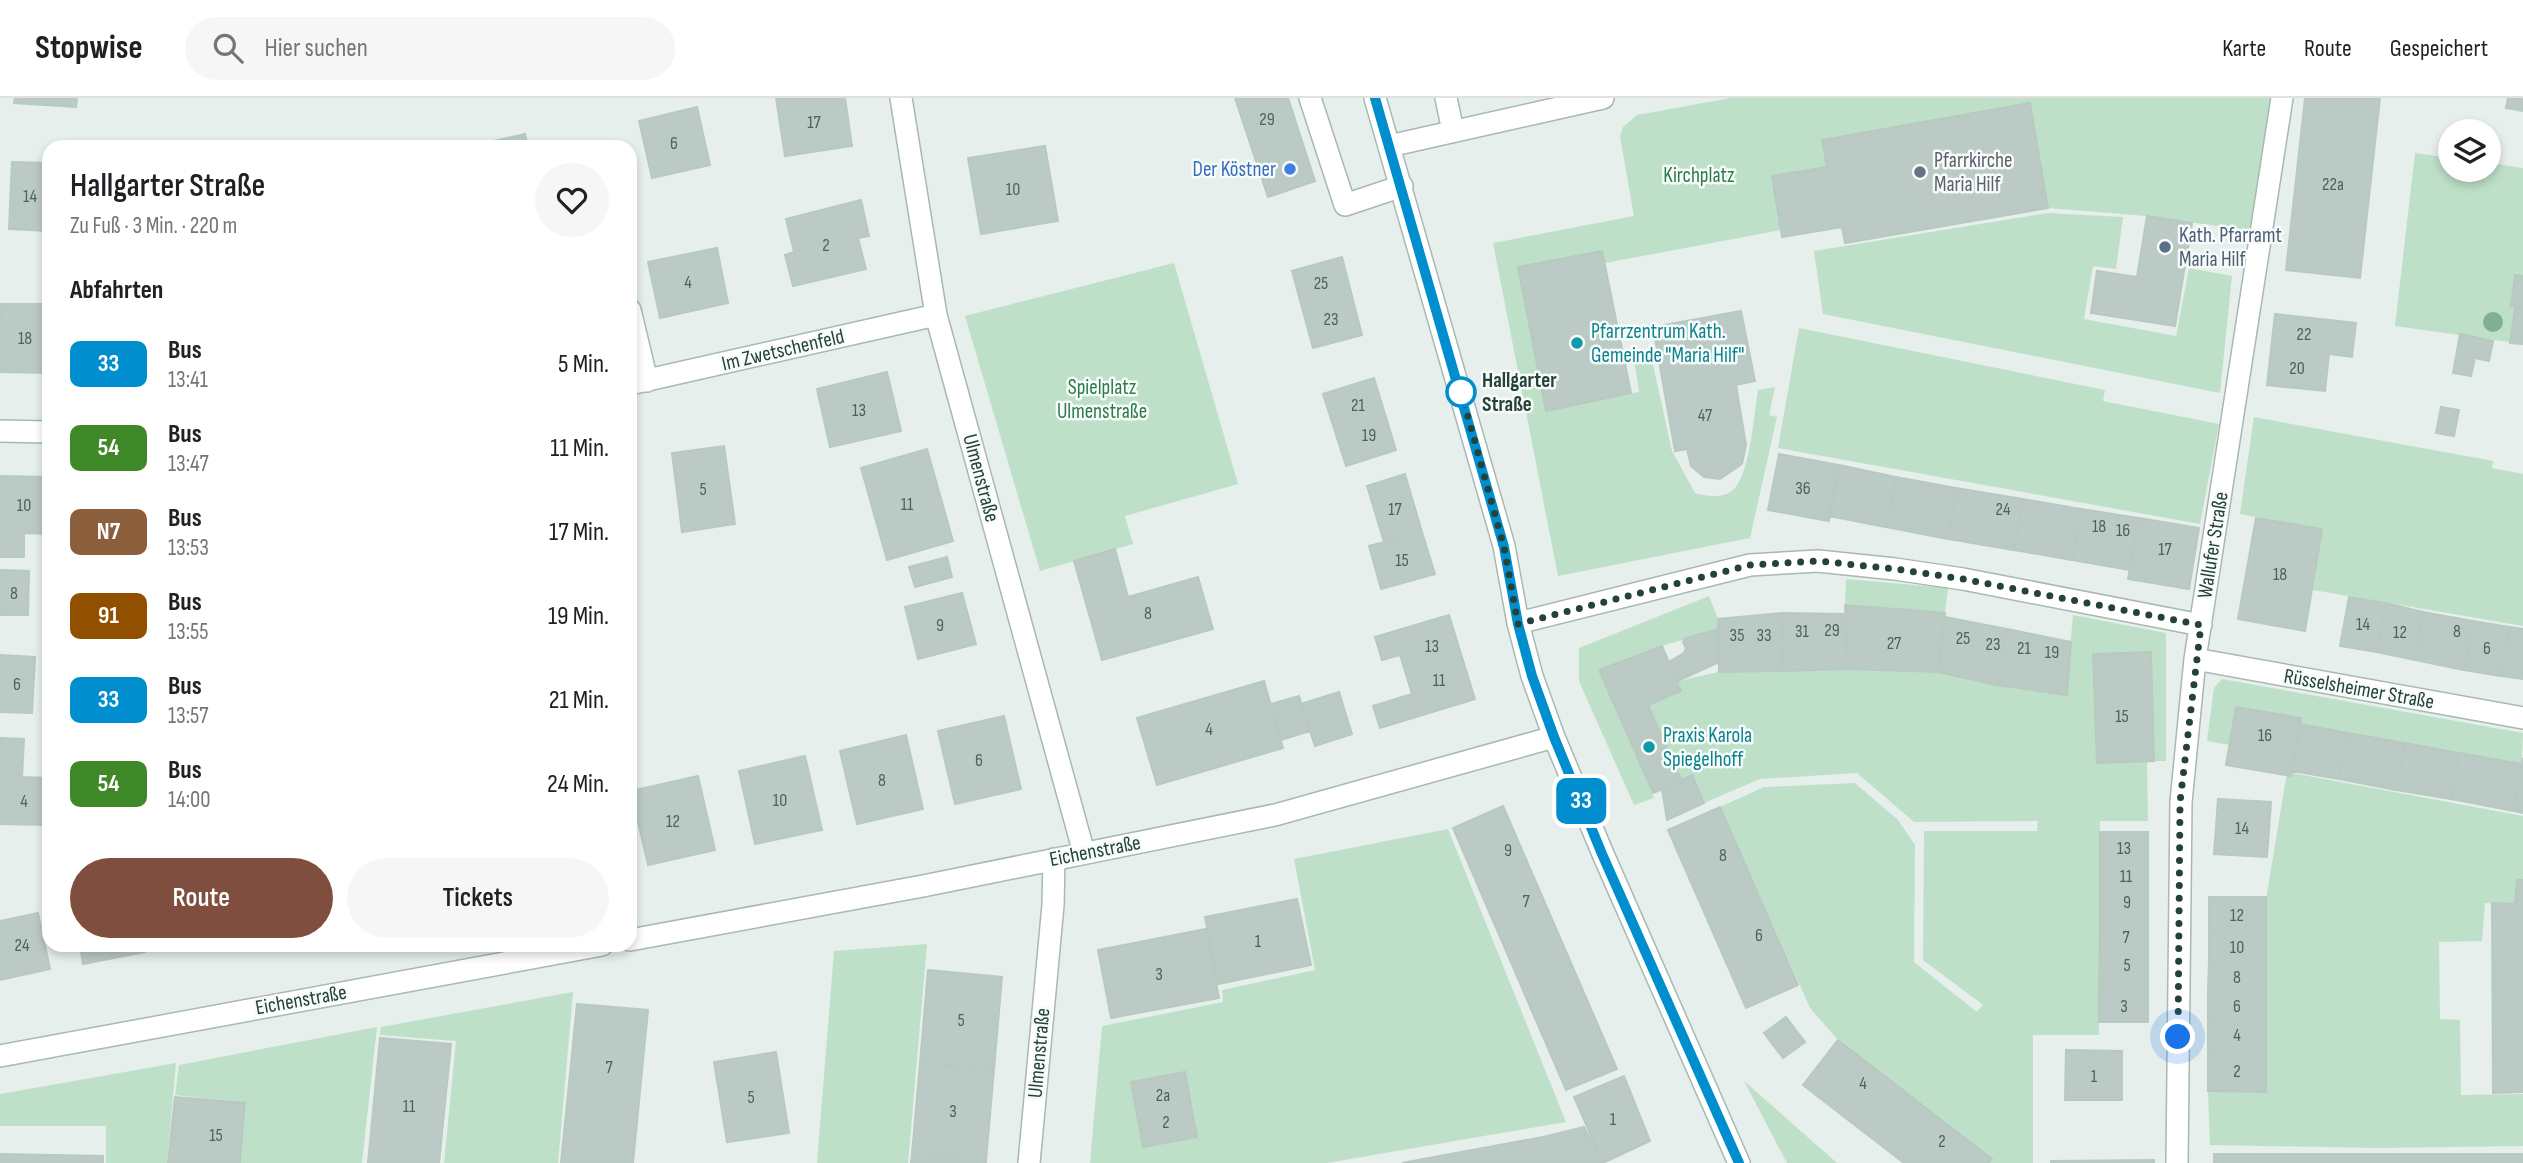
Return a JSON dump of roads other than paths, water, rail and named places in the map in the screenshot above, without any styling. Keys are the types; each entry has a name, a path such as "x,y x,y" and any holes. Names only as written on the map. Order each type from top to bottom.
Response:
{"street":[{"name":"Ulmenstraße","path":"901,98 936,315 1084,853"},
{"path":"1310,98 1345,205 1402,186"},
{"path":"1375,98 1504,547 1518,624 1532,676 1602,854 1739,1163"},
{"path":"1446,98 1453,131"},
{"path":"1390,146 1602,98"},
{"name":"Wallufer Straße","path":"2177,1163 2180,802 2195,659 2282,98"},
{"name":"Im Zwetschenfeld","path":"638,383 936,315"},
{"path":"0,431 42,432"},
{"path":"1518,624 1750,565 1818,561 1963,579 2201,625"},
{"name":"Rüsselsheimer Straße","path":"2195,659 2523,718"},
{"name":"Eichenstraße","path":"637,939 923,886 1275,815 1554,737"},
{"name":"Ulmenstraße","path":"1029,1163 1054,905 1054,859"},
{"name":"Eichenstraße","path":"0,1055 564,952"}],"place":[{"name":"Der Köstner","path":"1290,169"},
{"name":"Pfarrkirche Maria Hilf","path":"1920,172"},
{"name":"Kath. Pfarramt Maria Hilf","path":"2165,247"},
{"name":"Pfarrzentrum Kath. Gemeinde \"Maria Hilf\"","path":"1577,343"},
{"name":"Hallgarter Straße","path":"1461,392"},
{"name":"Praxis Karola Spiegelhoff","path":"1649,747"}],"park label":[{"name":"Kirchplatz","path":"1699,175"},
{"name":"Spielplatz Ulmenstraße","path":"1102,399"}]}
